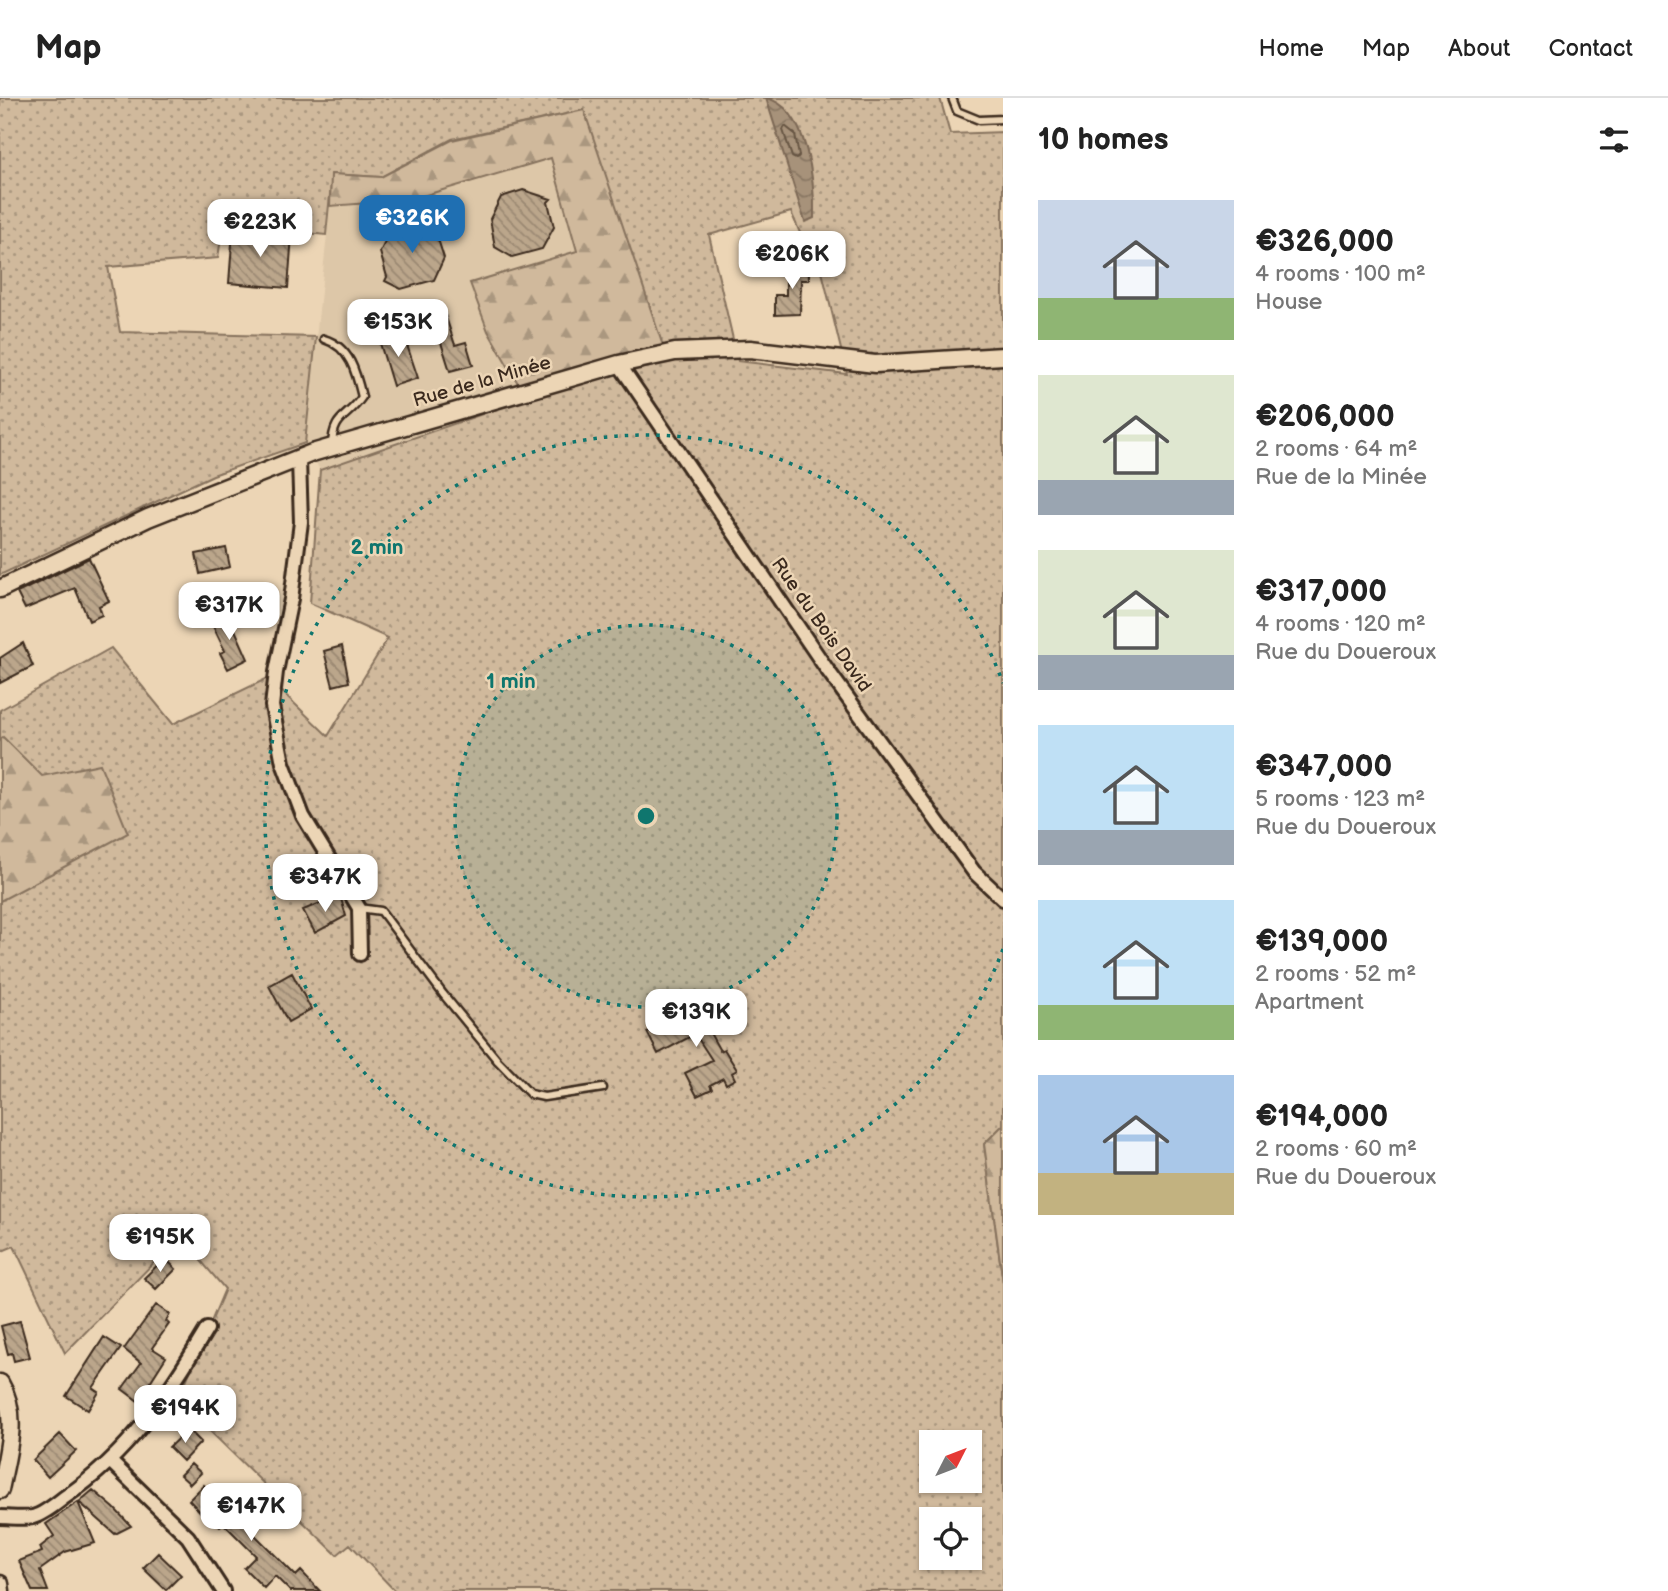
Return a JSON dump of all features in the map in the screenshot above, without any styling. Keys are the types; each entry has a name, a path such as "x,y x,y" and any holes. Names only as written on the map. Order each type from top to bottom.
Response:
{"street":[{"name":"Rue de la Minée","path":"0,589 148,518 332,447 619,364 675,352 750,349 875,363 1003,356"},
{"name":"Rue du Bois David","path":"619,364 826,668 974,872 1003,899"},
{"path":"299,460 300,522 291,599 275,672 272,706 283,763 303,816 359,908 360,954"},
{"path":"0,1517 33,1517 88,1482 139,1432 170,1391 207,1329"},
{"path":"0,1383 11,1415 0,1490"},
{"path":"111,1461 188,1537 223,1591"},
{"path":"0,1584 1,1591"}],"lane":[{"path":"952,98 957,111 979,120 1003,119"},
{"path":"324,339 336,343 354,366 362,397 338,420 333,429 332,447"},
{"path":"359,908 381,911 443,994 498,1061 530,1094 544,1097 603,1088"}],"shaded area":[{"path":"552,158 577,251 516,376 527,399 320,470 305,443 330,206 409,200"}],"green space":[{"path":"0,98 940,98 950,134 1003,132 1003,1125 984,1144 1003,1283 1003,1591 395,1591 350,1544 337,1555 178,1400 225,1289 180,1236 65,1353 14,1246 0,1252 0,710 111,648 173,724 268,678 328,736 388,638 310,603 320,470 622,366 584,110 452,139 381,177 332,174 326,235 223,225 218,258 108,267 120,332 316,337 305,443 213,475 0,575","holes":["791,212 800,233 816,247 847,374 738,361 709,235"]},
{"path":"584,110 667,358 622,366 527,399 488,331 470,283 577,251 551,158 409,200 330,206 331,174 381,177 452,140"},
{"path":"3,737 42,776 100,764 128,833 0,901 0,739"},
{"path":"1003,1125 1003,1283 984,1144"}],"water":[{"path":"766,98 780,104 791,116 806,149 813,186 814,218 805,222"}],"building":[{"path":"523,190 551,199 548,202 554,227 542,249 512,257 495,247 490,219 501,197"},
{"path":"414,221 422,226 425,223 440,233 437,236 444,258 434,280 401,289 385,281 387,277 380,252 392,228"},
{"path":"233,230 292,235 288,288 229,283"},
{"path":"786,265 809,266 809,280 801,280 800,314 775,315 775,295 786,295"},
{"path":"444,311 455,345 466,342 473,365 450,371 432,314"},
{"path":"403,333 418,378 393,386 379,340"},
{"path":"226,548 230,567 200,574 196,554"},
{"path":"89,558 109,601 99,606 102,615 89,621 75,588 25,609 17,593"},
{"path":"228,614 248,659 228,669 220,653 225,651 211,622"},
{"path":"23,643 33,666 0,683 0,658"},
{"path":"342,646 349,682 333,686 324,651"},
{"path":"340,895 346,916 315,933 303,910"},
{"path":"292,973 311,1009 288,1022 269,986"},
{"path":"711,1004 705,1024 720,1051 724,1049 737,1070 732,1073 735,1079 726,1084 723,1078 710,1085 712,1089 697,1096 685,1073 712,1060 695,1034 658,1054 647,1032"},
{"path":"165,1258 176,1269 156,1289 144,1278"},
{"path":"156,1305 170,1314 166,1321 169,1324 152,1348 166,1357 138,1401 122,1389 141,1363 124,1349"},
{"path":"20,1321 30,1357 14,1361 12,1353 8,1354 1,1326"},
{"path":"104,1337 121,1348 93,1388 99,1392 88,1410 66,1396"},
{"path":"188,1429 201,1442 183,1461 169,1447"},
{"path":"60,1434 76,1451 48,1477 33,1460"},
{"path":"191,1464 201,1473 190,1484 180,1475"},
{"path":"204,1485 228,1508 233,1503 258,1529 253,1533 296,1576 301,1571 320,1591 290,1591 275,1576 264,1588 244,1568 256,1556 223,1523 220,1526 210,1515 206,1518 189,1500"},
{"path":"93,1490 131,1526 115,1534 79,1502"},
{"path":"78,1502 95,1543 65,1552 40,1570 48,1591 32,1591 19,1561 42,1552 40,1547 54,1536 46,1524"},
{"path":"158,1553 181,1575 166,1590 143,1568"}]}
